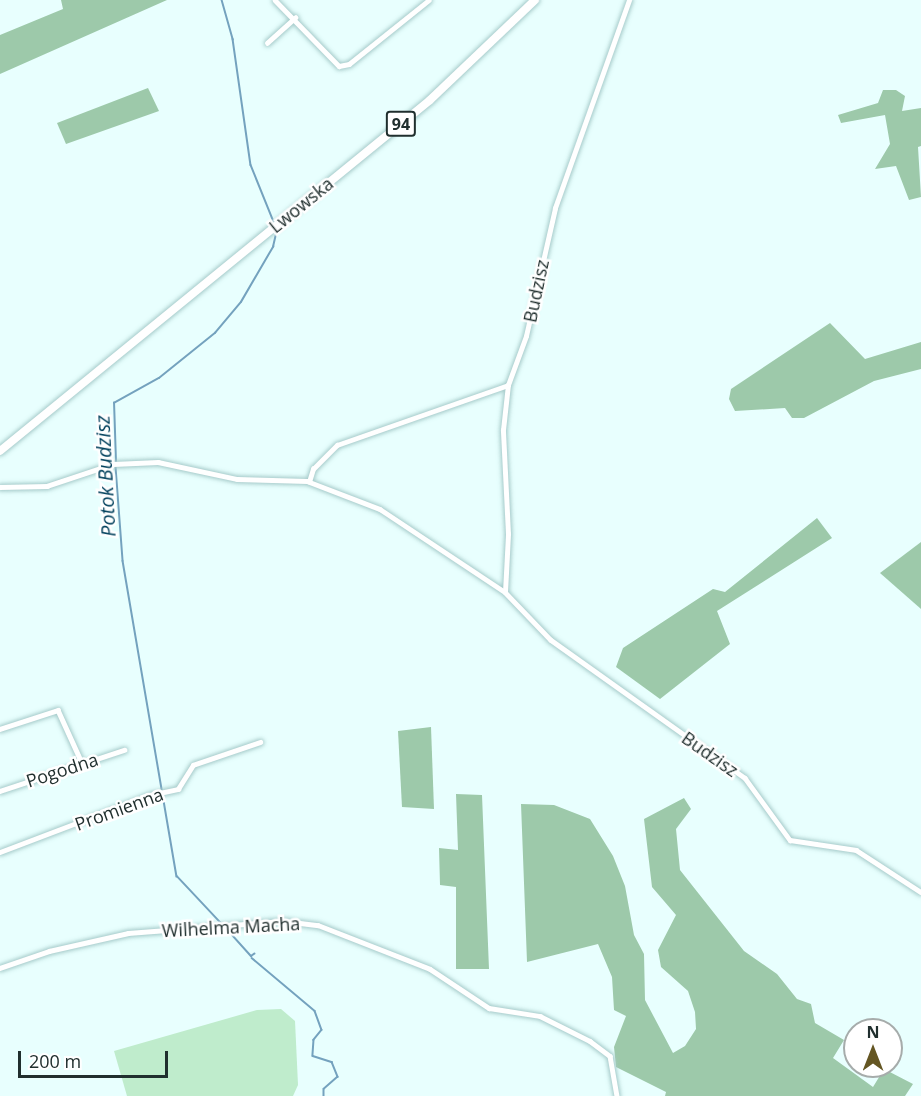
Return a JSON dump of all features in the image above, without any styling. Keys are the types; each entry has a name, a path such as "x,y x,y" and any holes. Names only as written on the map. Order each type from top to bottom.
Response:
{"main road":[{"name":"Lwowska","path":"0,451 59,400 462,73 535,0"},
{"name":"Lwowska","path":"0,444 59,400"}],"street":[{"path":"274,0 295,18 332,61 344,66 428,0"},
{"name":"Budzisz","path":"505,592 508,525 503,430 508,385 526,336 555,208 629,0"},
{"path":"267,43 295,18"},
{"path":"309,482 313,469 337,445 508,385"},
{"name":"Budzisz","path":"0,487 14,490 57,484 116,464 173,463 237,479 309,482 394,516 505,592 550,640 745,778 790,840 856,850 921,892"},
{"path":"0,729 58,710 82,763"},
{"name":"Promienna","path":"0,852 163,792 178,789 189,769 199,762 260,742"},
{"name":"Pogodna","path":"0,791 124,750"},
{"name":"Wilhelma Macha","path":"0,968 106,937 290,921 328,927 430,969 489,1008 546,1018 606,1051 613,1064 617,1096"}],"green space":[{"path":"61,0 167,0 0,74 0,35 63,9"},
{"path":"148,88 159,111 66,144 57,123"},
{"path":"883,90 896,90 905,96 902,111 921,108 921,146 918,147 921,197 909,200 896,166 875,169 890,144 885,115 841,123 838,115 878,103"},
{"path":"830,323 865,359 921,342 921,369 874,381 804,418 792,418 785,408 735,411 729,399 731,389"},
{"path":"817,518 832,538 717,611 730,644 660,699 616,667 623,648 713,589 725,592"},
{"path":"921,542 921,609 880,573"},
{"path":"431,727 434,809 402,807 398,731"},
{"path":"456,794 482,795 489,969 456,969 456,887 440,885 439,848 458,850"},
{"path":"684,798 691,809 676,829 680,870 744,951 777,974 797,999 811,1004 815,1023 843,1039 833,1058 843,1065 843,1078 861,1078 873,1087 878,1078 901,1078 913,1084 905,1096 665,1096 666,1092 616,1067 614,1047 626,1016 614,1010 612,977 598,944 527,962 521,804 554,805 590,819 613,856 625,886 634,935 644,954 645,1000 673,1053 685,1046 696,1029 695,1012 688,991 661,967 658,950 676,915 652,887 644,819"},
{"path":"281,1009 295,1021 298,1085 293,1096 127,1096 114,1051 257,1010"}],"waterway":[{"name":"Potok Budzisz","path":"222,0 233,39 251,165 274,222"},
{"name":"Potok Budzisz","path":"116,462 114,403 159,378 215,333 241,302 273,247 277,229"},
{"name":"Potok Budzisz","path":"116,467 123,561 177,876 223,925"},
{"name":"Potok Budzisz","path":"226,928 251,956 254,954"},
{"path":"252,958 315,1011 322,1030 314,1040 313,1056 332,1062 338,1077 324,1089 324,1096"}]}
